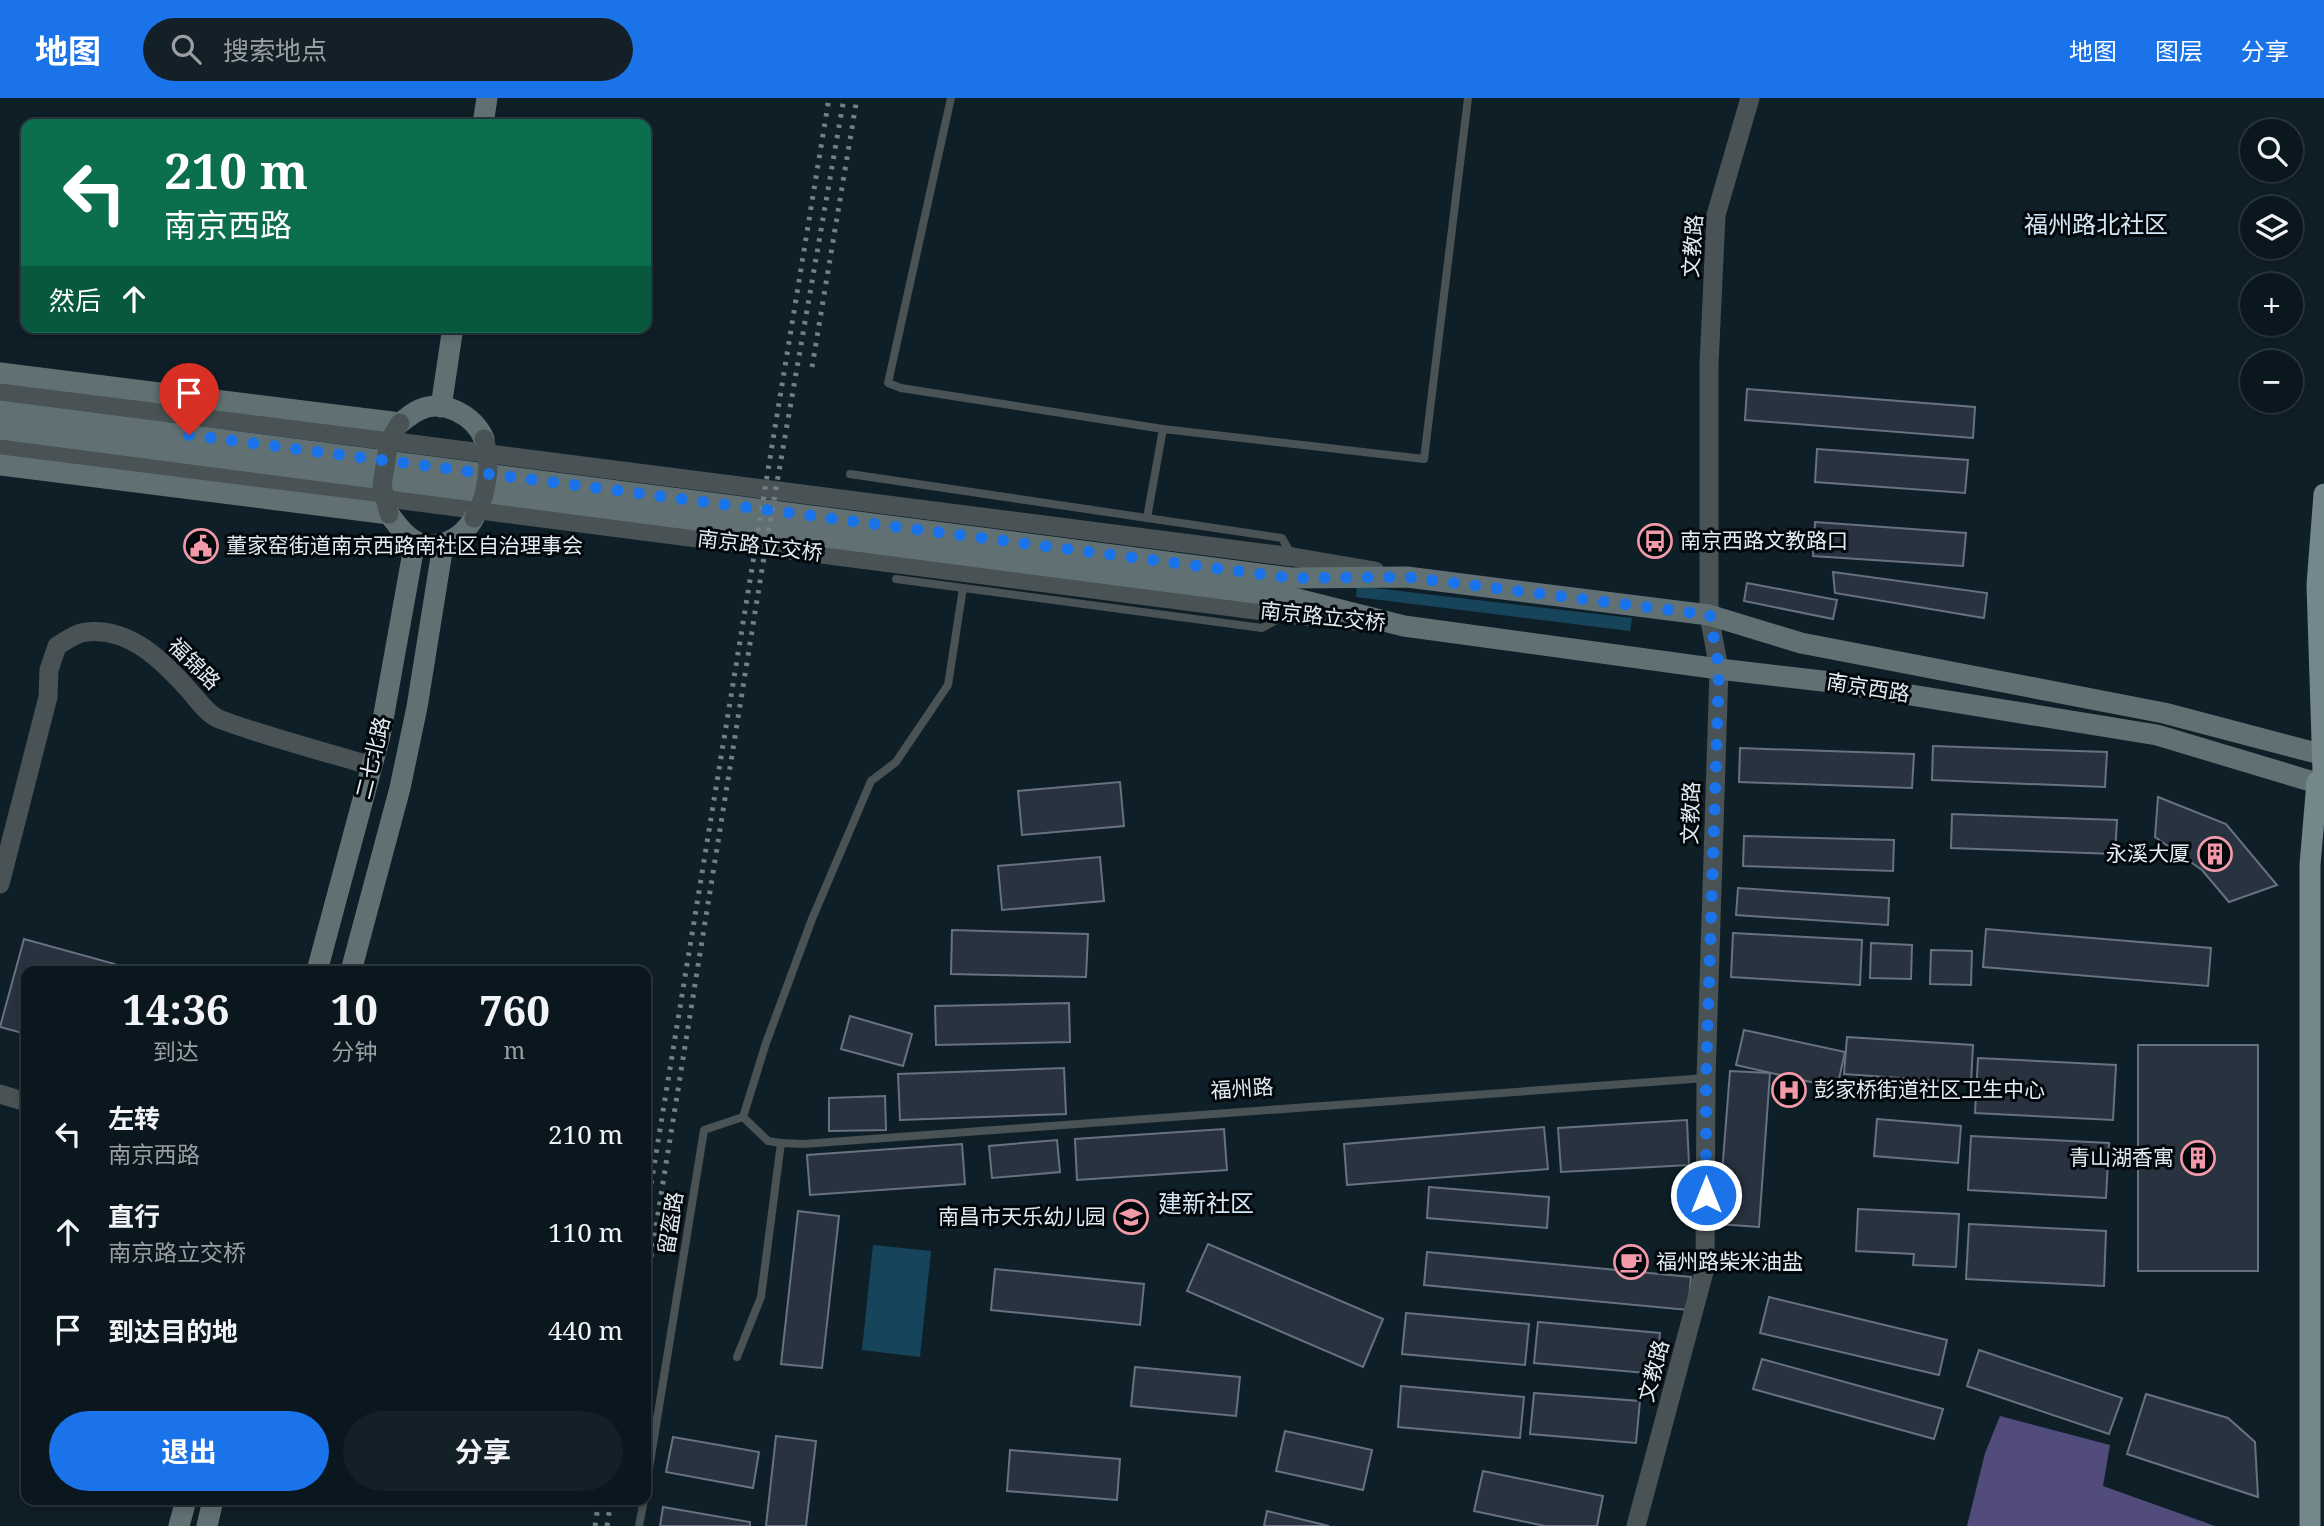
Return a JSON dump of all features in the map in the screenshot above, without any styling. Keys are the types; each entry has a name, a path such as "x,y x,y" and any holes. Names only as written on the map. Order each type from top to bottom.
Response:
{"main road":[{"path":"484,119 487,98"},
{"path":"441,407 452,333"},
{"path":"0,373 400,423 421,409 441,407 466,415 480,429 484,439"},
{"name":"南京路立交桥","path":"0,411 1291,578 1407,577"},
{"name":"南京路立交桥","path":"0,429 1293,598 1404,626"},
{"path":"0,465 389,513 402,531 415,541 443,545 467,531 474,518"},
{"path":"2322,791 2316,585 2324,494"},
{"name":"二七北路","path":"318,966 380,736 415,541"},
{"name":"二七北路","path":"352,966 400,788 417,707 443,545"},
{"name":"南京西路","path":"1407,577 1710,615 1801,643 2164,713 2322,754"},
{"name":"南京西路","path":"1404,626 1831,682 2157,735 2322,791"},
{"path":"2310,1526 2310,865 2322,791 2324,720"},
{"path":"179,1526 185,1505"},
{"path":"206,1526 212,1505"}],"street":[{"name":"文教路","path":"1636,1526 1705,1268 1706,1078 1719,669 1710,615 1709,365 1716,215 1750,98"},
{"path":"0,391 1293,557 1407,577"},
{"path":"389,513 382,486 388,441 400,423"},
{"path":"474,518 482,506 489,454 484,439"},
{"name":"南京路立交桥","path":"0,448 1286,614 1404,626"},
{"name":"福锦路","path":"0,884 48,697 50,670 57,646 73,636 86,632 132,640 166,664 216,718 372,766"},
{"path":"0,1094 21,1100"}],"lane":[{"path":"951,98 888,383 901,388 1163,429 1424,459 1468,98"},
{"path":"1147,518 1163,429"},
{"path":"850,474 1282,538 1293,557"},
{"path":"896,579 1262,628 1286,614"},
{"path":"737,1357 761,1297 781,1143 768,1140 743,1117 766,1043 812,919 871,781 896,762 948,685 963,588"},
{"name":"福州路","path":"781,1143 803,1144 1706,1078"},
{"name":"留盔路","path":"651,1456 704,1130 743,1117"},
{"path":"639,1526 643,1505"}],"shaded area":[{"path":"1357,586 1632,618 1630,631 1356,597"},
{"path":"873,1245 931,1251 920,1357 862,1350"},
{"path":"2000,1416 2110,1445 2103,1486 2215,1526 1967,1526 1985,1453"}],"building":[{"path":"1747,389 1975,407 1973,438 1745,420"},
{"path":"1817,449 1968,460 1965,493 1815,482"},
{"path":"1815,522 1966,533 1963,566 1813,556"},
{"path":"1833,572 1987,593 1984,618 1835,593"},
{"path":"1747,583 1837,600 1833,619 1744,601"},
{"path":"1933,746 2107,752 2105,787 1932,780"},
{"path":"1740,748 1914,754 1912,788 1739,782"},
{"path":"1120,782 1124,826 1022,835 1018,791"},
{"name":"永溪大厦","path":"2158,797 2226,824 2277,885 2229,902 2202,870 2155,837"},
{"path":"1952,814 2117,820 2115,854 1951,848"},
{"path":"1744,836 1894,840 1893,871 1743,866"},
{"path":"1100,857 1104,901 1002,910 998,866"},
{"path":"1738,888 1889,898 1888,925 1736,915"},
{"path":"1986,929 2211,948 2208,986 1983,967"},
{"path":"952,930 1088,934 1086,977 951,974"},
{"path":"1733,933 1862,940 1860,985 1731,977"},
{"path":"24,939 116,966 21,966 21,1033 0,1027"},
{"path":"1871,943 1912,945 1911,979 1870,978"},
{"path":"1931,950 1972,951 1971,985 1930,984"},
{"path":"1069,1003 1070,1042 936,1045 935,1006"},
{"path":"850,1016 912,1034 903,1066 841,1049"},
{"path":"1744,1030 1845,1052 1837,1088 1736,1065"},
{"path":"1847,1037 1973,1045 1971,1083 1844,1074"},
{"name":"青山湖香寓","path":"2138,1045 2258,1045 2258,1271 2138,1271"},
{"path":"1978,1058 2116,1065 2113,1120 1975,1113"},
{"path":"1064,1068 1066,1114 900,1120 898,1074"},
{"path":"1730,1071 1770,1073 1759,1227 1718,1224"},
{"path":"885,1096 886,1130 829,1131 829,1098"},
{"path":"1877,1119 1961,1126 1958,1163 1874,1156"},
{"path":"1687,1120 1689,1165 1561,1172 1558,1128"},
{"path":"1544,1127 1548,1169 1347,1185 1344,1144"},
{"path":"1224,1129 1227,1170 1077,1180 1075,1139"},
{"path":"1971,1136 2109,1143 2106,1198 1968,1190"},
{"path":"1057,1140 1060,1172 992,1178 989,1146"},
{"path":"962,1144 965,1184 810,1195 807,1155"},
{"path":"1429,1187 1549,1197 1547,1228 1427,1218"},
{"path":"1858,1209 1959,1214 1956,1267 1913,1265 1914,1254 1856,1251"},
{"path":"798,1211 839,1216 822,1368 781,1364"},
{"path":"1969,1224 2106,1231 2104,1286 1966,1279"},
{"path":"1208,1244 1383,1319 1363,1367 1187,1291"},
{"path":"1427,1252 1691,1277 1688,1310 1424,1285"},
{"path":"995,1269 1144,1284 1140,1325 991,1310"},
{"path":"1769,1297 1947,1340 1939,1375 1760,1333"},
{"path":"1406,1313 1529,1324 1525,1365 1402,1354"},
{"path":"1538,1322 1660,1333 1657,1374 1534,1363"},
{"path":"1979,1350 2122,1398 2109,1434 1967,1386"},
{"path":"1762,1359 1943,1409 1934,1439 1753,1389"},
{"path":"1135,1367 1240,1377 1236,1416 1131,1406"},
{"path":"1401,1386 1524,1397 1520,1438 1398,1427"},
{"path":"1534,1393 1640,1401 1636,1443 1530,1434"},
{"path":"2146,1394 2228,1418 2255,1442 2258,1497 2127,1454"},
{"path":"1285,1431 1372,1450 1363,1490 1276,1471"},
{"path":"776,1436 816,1441 806,1526 766,1526"},
{"path":"673,1437 759,1452 753,1488 666,1472"},
{"path":"1010,1450 1120,1459 1117,1500 1007,1491"},
{"path":"1483,1471 1603,1496 1597,1526 1545,1526 1474,1511"},
{"path":"663,1507 750,1522 750,1526 660,1526"},
{"path":"1267,1511 1329,1526 1264,1526"}],"railway":[{"path":"651,1184 829,98"},
{"path":"651,1257 763,563 844,98"},
{"path":"812,367 857,98"},
{"path":"595,1526 598,1505"},
{"path":"607,1526 610,1505"}],"place":[{"name":"南京西路文教路口","path":"1655,541"},
{"name":"董家窑街道南京西路南社区自治理事会","path":"201,546"},
{"name":"永溪大厦","path":"2215,854"},
{"name":"彭家桥街道社区卫生中心","path":"1789,1090"},
{"name":"青山湖香寓","path":"2198,1158"},
{"name":"南昌市天乐幼儿园","path":"1131,1217"},
{"name":"福州路柴米油盐","path":"1631,1262"}],"district":[{"name":"福州路北社区","path":"2096,225"},
{"name":"建新社区","path":"1206,1204"}],"route":[{"path":"189,435 1291,578 1407,577 1710,615 1719,669 1706,1078 1706,1195"}]}
